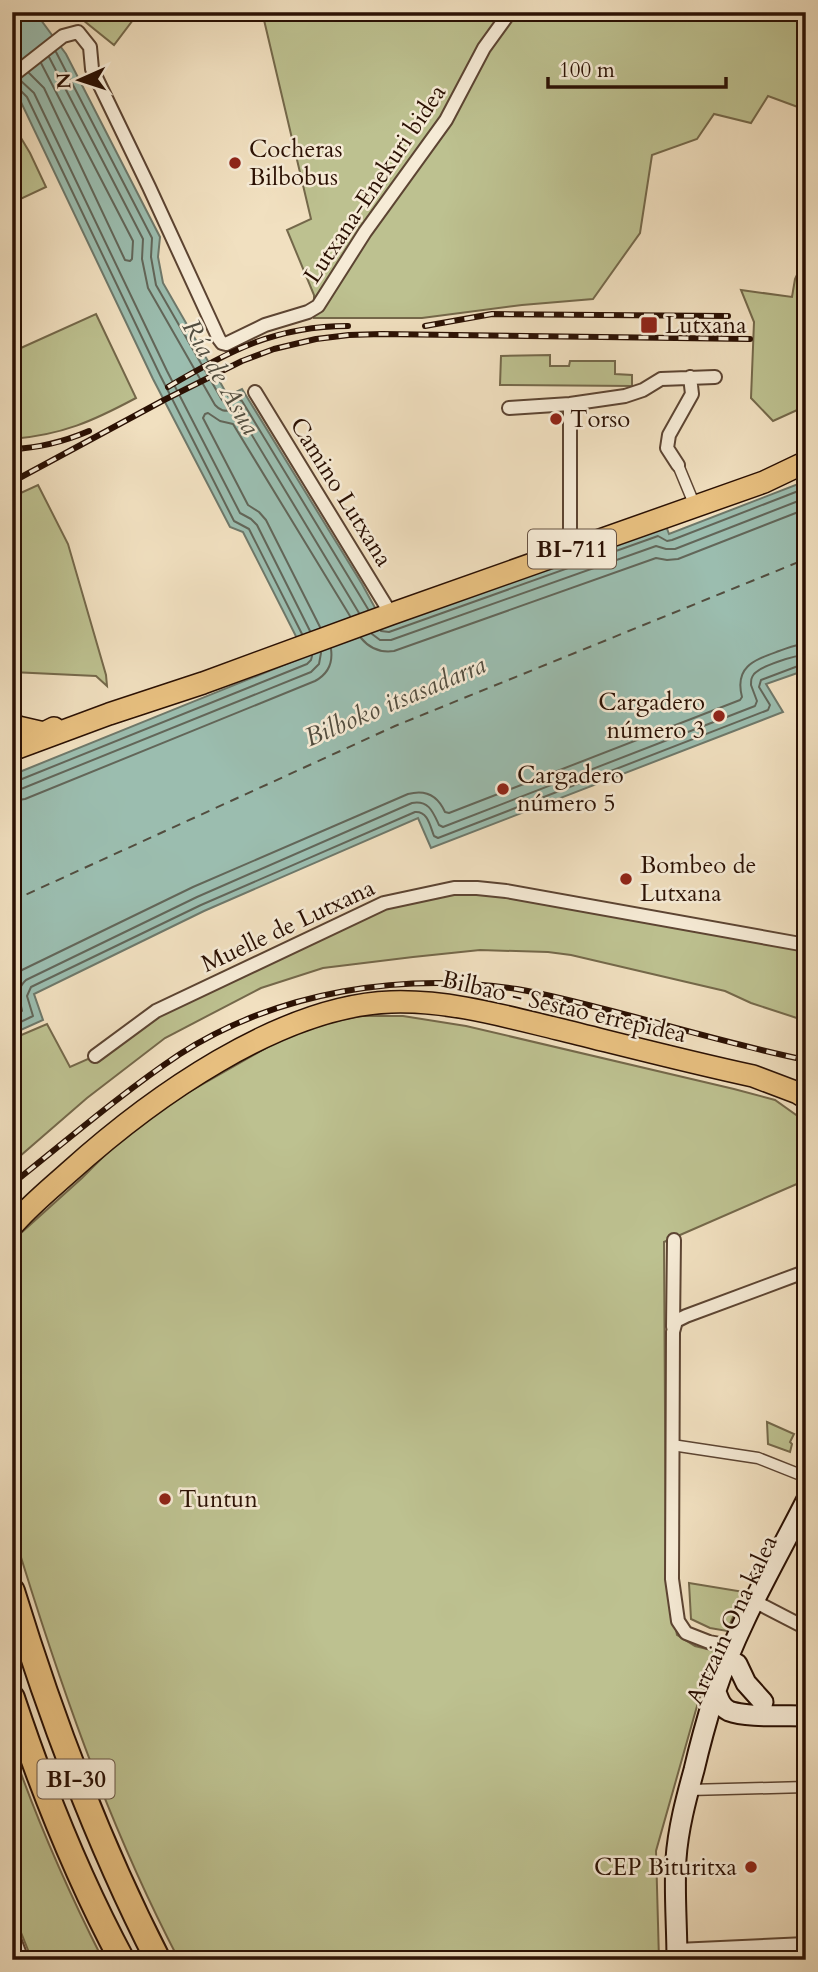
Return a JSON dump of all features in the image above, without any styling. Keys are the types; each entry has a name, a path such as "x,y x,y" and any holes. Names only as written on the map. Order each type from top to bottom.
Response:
{"highway":[{"name":"BI-30","path":"12,1591 52,1716 84,1801 158,1960"},
{"name":"BI-30","path":"12,1698 64,1839 122,1960"}],"main road":[{"name":"BI-711","path":"12,750 764,482 806,462"},
{"name":"BI-711","path":"12,723 44,733 139,695 203,683"},
{"name":"Bilbao - Sestao errepidea","path":"12,1226 97,1147 180,1084 262,1038 327,1012 358,1005 392,1002 468,1008 753,1076"},
{"path":"753,1076 806,1098"},
{"path":"753,1076 806,1109"},
{"name":"Artzain Ona kalea","path":"720,1695 737,1664 759,1603 806,1501"},
{"name":"Artzain Ona kalea","path":"677,1955 676,1861 679,1832 703,1739 736,1642 806,1523"},
{"path":"720,1695 763,1702 746,1683 737,1664"},
{"path":"720,1695 729,1711 805,1716"},
{"path":"703,1739 713,1727 745,1713"}],"street":[{"name":"Lutxana-Enekuri bidea","path":"12,76 63,36 78,32 90,47 92,69 222,343 226,344 265,325 308,312 318,306 384,203 446,120 484,48 510,12"},
{"path":"690,377 692,394 669,435 667,448 695,506"},
{"path":"509,408 570,404 625,396 643,390 661,379 715,377"},
{"name":"Camino Lutxana","path":"255,392 386,616"},
{"path":"569,550 570,404"},
{"name":"Muelle de Lutxana","path":"95,1056 156,1011 311,937 384,903 454,888 506,891 806,945"},
{"path":"674,1240 672,1579 678,1621 685,1633 709,1642 736,1642"},
{"path":"673,1332 676,1321 686,1316 806,1273"},
{"path":"672,1445 758,1458 806,1477"},
{"path":"759,1603 806,1628"},
{"path":"689,1790 806,1787"},
{"path":"12,1934 15,1937 17,1956"},
{"path":"677,1955 806,1944"}],"green space":[{"path":"73,12 139,12 114,45"},
{"path":"250,12 806,12 806,110 768,96 751,123 714,114 697,139 652,155 640,233 593,299 422,318 314,318 314,295 287,230 311,219 264,20"},
{"path":"12,123 46,187 12,203"},
{"path":"806,256 806,406 773,421 751,398 754,322 741,290 792,297 795,279"},
{"path":"96,314 136,398 77,426 12,439 12,352"},
{"path":"550,355 550,366 569,366 570,361 615,361 615,374 632,375 632,386 500,385 501,356"},
{"path":"38,485 68,544 107,686 96,676 12,672 12,497"},
{"path":"454,888 806,945 806,1021 751,1003 725,991 548,952 480,950 323,968 261,988 165,1038 87,1098 12,1163 12,1039 47,1024 70,1067 95,1056 156,1011 384,903"},
{"path":"359,1016 403,1016 466,1026 734,1089 775,1100 806,1122 806,1180 664,1242 666,1579 677,1635 695,1646 723,1653 699,1699 656,1851 659,1960 179,1960 106,1802 29,1583 12,1528 12,1248 21,1233 114,1146 175,1100 285,1037 318,1025"},
{"path":"767,1422 794,1434 790,1442 790,1452 768,1444"},
{"path":"689,1583 744,1592 727,1631 710,1628 691,1619"},
{"path":"12,1748 54,1856 103,1960 32,1960 20,1930 12,1922"}],"water":[{"name":"Bilboko itsasadarra","path":"12,12 35,12 66,54 160,237 158,257 163,283 228,396 242,389 385,626 666,526 669,534 806,481 806,670 766,684 783,712 431,848 418,818 204,911 34,994 43,1020 12,1034 12,775 306,656 243,532 230,527 153,379 20,100 12,93"}],"ferry route":[{"path":"12,901 395,726 806,559"}],"railway":[{"path":"425,326 492,314 728,316"},
{"path":"168,387 212,362 254,343 298,330 348,326"},
{"path":"12,482 242,361 274,349 316,339 382,334 750,339"},
{"path":"12,449 51,444 89,431"},
{"path":"12,1184 116,1100 180,1054 218,1032 300,1001 386,985 474,984 517,989 806,1060"}],"place":[{"name":"Cocheras Bilbobus","path":"235,163"},
{"name":"Lutxana","path":"649,325"},
{"name":"Torso","path":"556,419"},
{"name":"Cargadero número 3","path":"719,716"},
{"name":"Cargadero número 5","path":"503,789"},
{"name":"Bombeo de Lutxana","path":"626,879"},
{"name":"Tuntun","path":"165,1499"},
{"name":"CEP Bituritxa","path":"751,1867"}],"water label":[{"name":"Ría de Asua","path":"221,377"}]}
